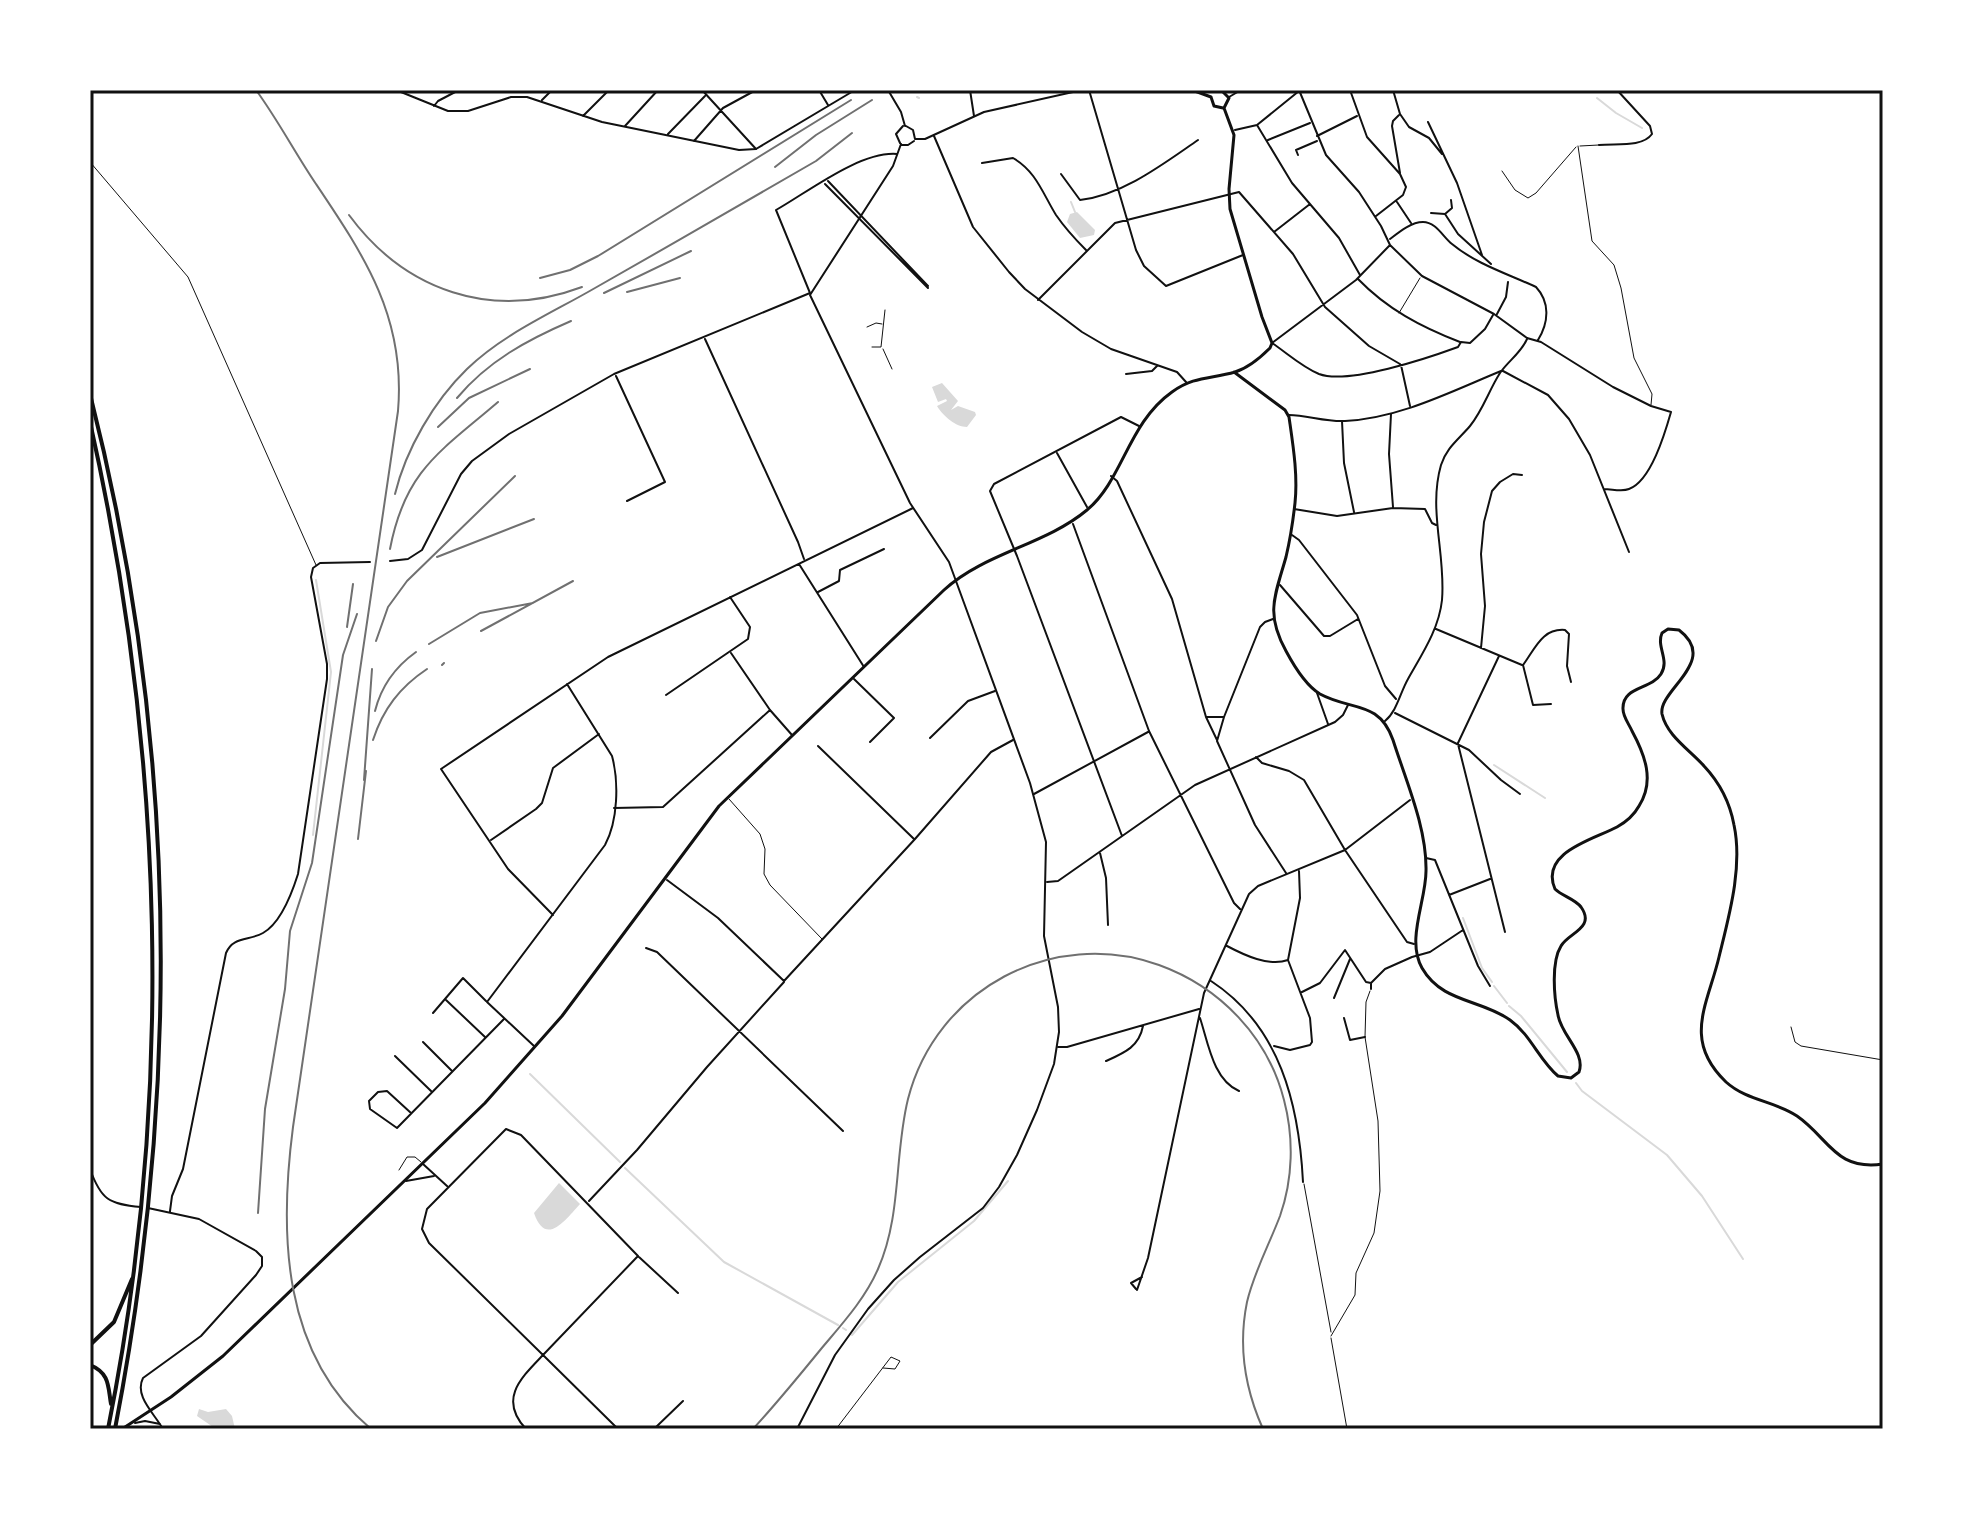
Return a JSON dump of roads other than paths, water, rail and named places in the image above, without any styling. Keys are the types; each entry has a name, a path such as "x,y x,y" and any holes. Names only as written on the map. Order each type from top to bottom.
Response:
{"highway":[{"path":"90,394 130,583 153,743 160,856 161,1013 155,1140 136,1310 115,1429"},
{"path":"90,422 118,555 133,650 143,750 155,961 144,1184 133,1277 108,1429"},
{"path":"90,1345 114,1322 133,1277"},
{"path":"90,1365 100,1369 107,1379 112,1406"}],"main road":[{"path":"1192,90 1211,97 1215,107 1224,108"},
{"path":"1211,97 1215,92 1224,91 1229,97 1229,103 1224,108"},
{"path":"122,1429 223,1356 485,1103 562,1016 727,798 956,579 1071,521 1088,509 1098,500 1140,426 1162,399 1186,382 1234,372 1264,354 1272,343 1235,229 1229,194 1233,130 1224,108"},
{"path":"1234,372 1288,415 1296,477 1294,509 1273,604 1273,619 1291,661 1308,684 1317,692 1366,709 1385,721 1411,799 1426,858 1426,881 1416,945 1417,956 1428,976 1442,990 1460,1000 1501,1015 1525,1034 1558,1076 1571,1078 1579,1072 1580,1058 1559,1020 1556,967 1560,948 1582,928 1584,915 1579,905 1555,889 1553,874 1559,861 1573,847 1618,827 1640,804 1647,787 1647,765 1625,717 1623,705 1630,693 1651,684 1662,674 1665,663 1660,644 1662,633 1670,629 1679,630 1690,644 1691,661 1682,681 1664,701 1663,717 1674,735 1719,786 1730,810 1737,845 1722,948 1701,1015 1706,1051 1716,1070 1733,1087 1794,1114 1836,1154 1861,1164 1883,1164"}],"street":[{"path":"396,90 448,111 468,111 519,96 583,117 747,152 855,90"},
{"path":"434,107 438,101 459,90"},
{"path":"542,102 552,90"},
{"path":"583,117 609,90"},
{"path":"625,127 658,90"},
{"path":"702,90 756,149"},
{"path":"694,141 721,110 756,90"},
{"path":"819,90 828,106"},
{"path":"888,90 905,126"},
{"path":"970,90 974,116"},
{"path":"915,139 922,140 974,116 1082,90"},
{"path":"1089,90 1141,262 1163,286 1243,255"},
{"path":"1229,97 1241,90"},
{"path":"1233,130 1257,125 1299,90 1329,159 1375,216 1390,245 1422,276 1495,315 1527,338 1613,387 1651,406 1671,412 1661,443 1640,481 1624,491 1604,489"},
{"path":"1350,90 1372,144 1400,174"},
{"path":"1393,90 1400,114 1413,131 1429,138 1442,155"},
{"path":"1502,171 1515,190 1528,198 1578,146 1648,139 1652,134 1650,126 1617,90"},
{"path":"668,136 706,94"},
{"path":"1375,216 1403,195 1406,187 1400,174 1392,126 1400,114"},
{"path":"1298,155 1296,150 1359,116"},
{"path":"1268,140 1311,122"},
{"path":"1428,122 1457,183 1482,255"},
{"path":"1257,125 1280,165 1339,238 1359,277 1399,313 1467,344 1478,337 1495,315 1506,297 1508,282"},
{"path":"905,126 913,130 915,139"},
{"path":"390,561 408,559 425,546 461,474 472,461 509,434 614,374 810,293 893,166 901,144 896,134 905,126"},
{"path":"934,135 969,219 982,241 1009,272 1038,300 1082,332 1111,349 1177,372 1186,382"},
{"path":"901,144 909,145 915,139"},
{"path":"1061,174 1080,200 1100,197 1166,162 1198,140"},
{"path":"1578,146 1592,241 1608,257 1616,272 1636,365 1654,397 1651,406"},
{"path":"797,1429 835,1355 868,1309 920,1257 983,1208 999,1187 1037,1110 1058,1047 1058,1007 1044,936 1046,842 1034,794 956,579 944,552 913,508 810,293 776,212 852,166 888,153 897,154"},
{"path":"982,163 1009,158 1018,161 1034,176 1059,218 1087,251"},
{"path":"90,162 188,277 316,565 311,577 327,664 298,874 292,893 270,927 260,935 235,941 226,953 183,1169 172,1196 170,1211"},
{"path":"826,181 928,288 860,218"},
{"path":"1038,300 1115,223 1239,192 1303,268 1323,305 1369,346 1400,364 1411,407"},
{"path":"1431,213 1445,214 1452,208 1451,200"},
{"path":"1396,201 1411,224"},
{"path":"1273,232 1310,204"},
{"path":"1445,214 1458,234 1491,265"},
{"path":"1389,240 1411,224 1424,221 1432,224 1449,243 1471,258 1536,287 1543,294 1547,320 1537,341"},
{"path":"1390,245 1359,277 1272,343 1311,370 1328,376 1349,376 1458,347 1461,342"},
{"path":"1399,313 1422,276"},
{"path":"885,310 881,347 892,369"},
{"path":"867,327 885,323"},
{"path":"705,337 804,560"},
{"path":"1385,721 1394,713 1397,699 1434,629 1442,591 1437,487 1442,461 1481,410 1502,371 1521,350 1527,338"},
{"path":"872,347 881,347"},
{"path":"884,351 891,352"},
{"path":"1126,374 1152,371 1158,365"},
{"path":"1288,415 1342,421 1391,413 1461,390 1502,371"},
{"path":"1502,371 1539,390 1558,404 1583,443 1629,552"},
{"path":"614,374 665,482 627,501"},
{"path":"1391,413 1389,454 1393,508"},
{"path":"1122,836 1014,549 991,498 991,488 1121,417 1140,426"},
{"path":"1342,421 1344,463 1355,514"},
{"path":"1057,452 1088,509"},
{"path":"1481,648 1485,606 1481,554 1484,522 1494,487 1513,474 1522,475"},
{"path":"1111,476 1117,481 1172,599 1206,717 1228,768 1255,825 1287,874"},
{"path":"553,915 508,869 441,769 566,683 620,650 913,508"},
{"path":"1294,509 1331,516 1393,508 1425,509 1432,523 1437,525"},
{"path":"1071,521 1149,731 1234,903 1241,910"},
{"path":"1290,534 1299,540 1359,618 1385,686 1397,699"},
{"path":"817,592 838,581 840,570 884,549"},
{"path":"316,565 370,562"},
{"path":"799,563 865,668"},
{"path":"1277,584 1326,636 1359,618"},
{"path":"666,695 748,639 750,627 730,596"},
{"path":"1217,741 1261,625 1273,619"},
{"path":"1434,629 1523,665"},
{"path":"1523,665 1552,630 1565,630 1569,634 1567,666 1571,682"},
{"path":"730,652 770,710 793,736"},
{"path":"1499,656 1458,744 1505,932"},
{"path":"1523,665 1533,705 1551,704"},
{"path":"854,679 894,718 870,742"},
{"path":"487,1002 612,834 613,759 566,683"},
{"path":"930,738 968,701 996,690"},
{"path":"1317,692 1329,725"},
{"path":"1047,882 1058,881 1181,795 1228,768 1329,725 1343,715 1348,703"},
{"path":"614,808 663,807 770,710"},
{"path":"1394,713 1458,744 1481,759 1520,794"},
{"path":"1206,717 1224,717"},
{"path":"1034,794 1149,731"},
{"path":"490,841 536,809 542,803 553,768 599,734"},
{"path":"588,1202 994,748 1014,740"},
{"path":"818,746 915,839"},
{"path":"1256,756 1262,763 1289,771 1304,780 1345,850 1407,942 1416,945"},
{"path":"727,798 760,834 765,849 764,874 770,885 823,939"},
{"path":"1143,1276 1200,1009 1252,890 1345,850 1411,799"},
{"path":"1099,852 1105,869 1108,925"},
{"path":"1426,858 1435,860 1478,966 1490,986"},
{"path":"1272,1045 1290,1050 1306,1047 1312,1042 1310,1018 1288,960 1300,898 1299,870"},
{"path":"664,879 729,927 784,981"},
{"path":"1449,895 1492,879"},
{"path":"1331,1336 1352,1302 1356,1273 1374,1233 1380,1191 1378,1121 1365,1037 1366,1002 1371,983 1385,969 1430,952 1463,930"},
{"path":"1226,945 1256,958 1280,963 1288,960"},
{"path":"646,948 657,952 843,1131"},
{"path":"1301,992 1320,983 1345,950 1366,982 1371,983"},
{"path":"1334,998 1351,958"},
{"path":"433,1013 463,978 535,1048"},
{"path":"1211,981 1254,1020 1272,1045 1293,1104 1301,1140 1303,1182 1347,1429"},
{"path":"445,999 485,1038"},
{"path":"1058,1047 1200,1009"},
{"path":"1200,1017 1221,1076 1230,1087 1239,1091"},
{"path":"1344,1018 1350,1040 1365,1037"},
{"path":"411,1113 387,1091 378,1092 369,1101 370,1109 397,1128 504,1019"},
{"path":"1106,1061 1137,1043 1143,1025"},
{"path":"1791,1027 1795,1042 1801,1046 1883,1060"},
{"path":"423,1042 453,1072"},
{"path":"395,1056 432,1092"},
{"path":"618,1429 423,1234 421,1223 427,1209 506,1129 517,1132 678,1293"},
{"path":"399,1170 407,1157 415,1157 448,1187"},
{"path":"90,1169 98,1189 114,1203 170,1211 199,1219 262,1257 262,1266 254,1279 201,1336 143,1378 139,1392 163,1429"},
{"path":"405,1181 435,1176"},
{"path":"526,1429 515,1412 514,1390 523,1375 638,1256"},
{"path":"836,1429 883,1368"},
{"path":"654,1429 683,1401"},
{"path":"130,1424 145,1421 160,1424"}],"waterway":[{"path":"1597,98 1642,128"},
{"path":"1071,202 1075,212"},
{"path":"313,835 331,672 316,580"},
{"path":"1494,765 1545,798"},
{"path":"1463,918 1482,968 1492,982"},
{"path":"1494,986 1507,1003"},
{"path":"1509,1006 1521,1016 1567,1072"},
{"path":"530,1074 620,1162"},
{"path":"1576,1083 1582,1091 1667,1155 1702,1196 1743,1259"},
{"path":"625,1168 724,1262 838,1325"},
{"path":"852,1335 898,1282 974,1221 1008,1181"}],"railway":[{"path":"256,90 366,263 388,318 399,378 398,411 293,1127 287,1209 293,1290 304,1329 319,1365 342,1399 371,1429"},
{"path":"540,278 570,270 598,256 851,100"},
{"path":"775,167 816,135 872,100"},
{"path":"395,494 406,460 433,411 455,382 481,356 528,325 816,161 852,133"},
{"path":"349,215 371,241 396,263 424,280 453,292 483,299 516,301 548,297 582,287"},
{"path":"604,293 691,251"},
{"path":"627,292 680,278"},
{"path":"457,398 482,373 509,353 571,321"},
{"path":"438,427 469,398 530,369"},
{"path":"390,549 405,500 428,464 498,402"},
{"path":"376,641 388,607 407,581 515,476"},
{"path":"437,557 534,519"},
{"path":"481,631 573,581"},
{"path":"347,627 353,584"},
{"path":"429,644 480,613 533,603"},
{"path":"258,1213 265,1109 285,989 290,931 312,863 343,655 357,614"},
{"path":"375,711 390,678 416,652"},
{"path":"364,780 372,669"},
{"path":"373,740 394,700 427,669"},
{"path":"358,839 366,771"},
{"path":"753,1429 852,1311 878,1269 891,1228 908,1099 922,1060 944,1026 972,998 1004,976 1040,962 1079,954 1119,955 1159,965 1202,987 1221,1001 1254,1035 1277,1077 1289,1129 1290,1173 1280,1216 1250,1291 1243,1335 1248,1383 1263,1429"}]}
